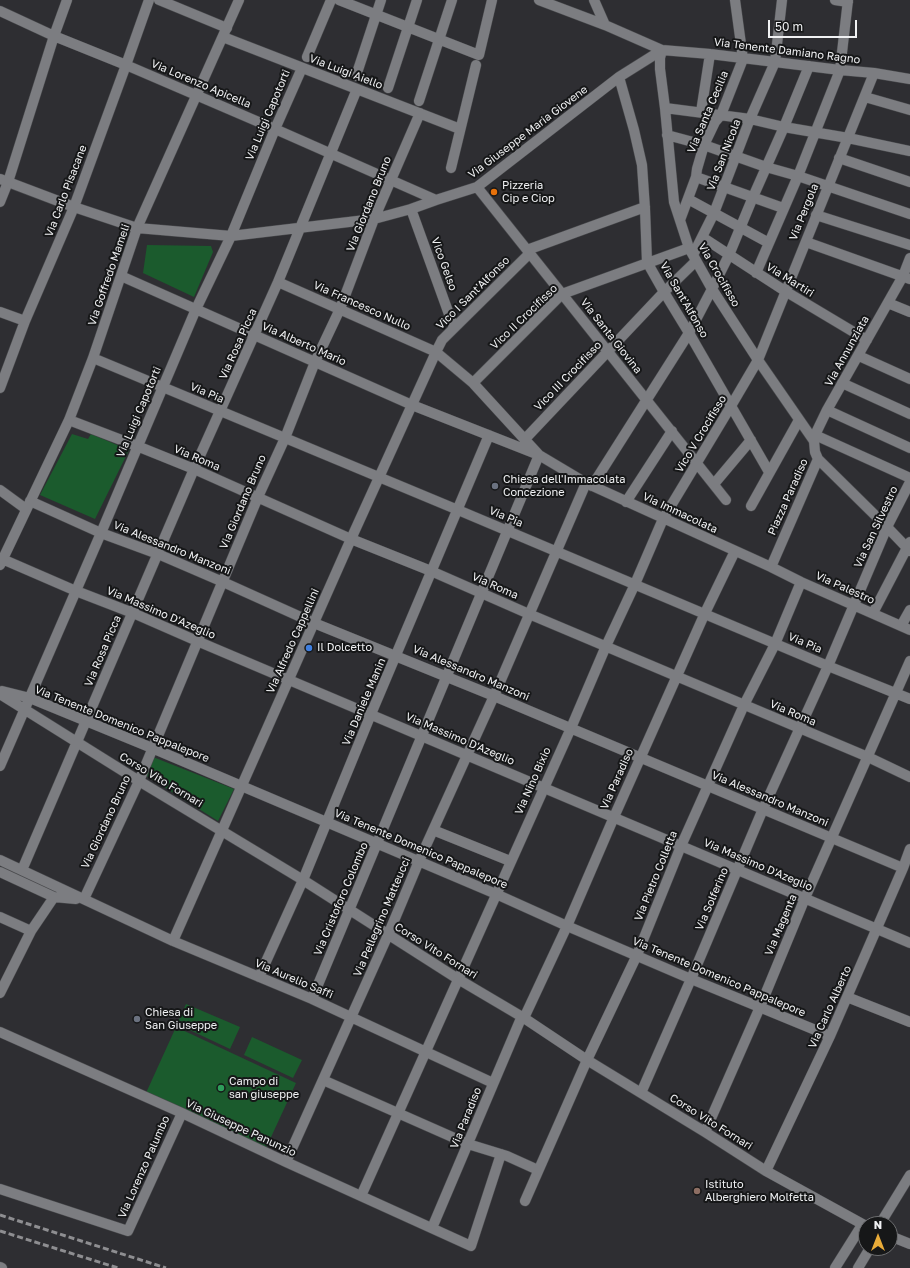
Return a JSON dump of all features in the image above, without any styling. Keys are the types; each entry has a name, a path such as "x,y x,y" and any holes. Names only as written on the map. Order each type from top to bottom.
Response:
{"street":[{"path":"0,202 4,181 67,0"},
{"name":"Via Carlo Pisacane","path":"0,388 25,321 74,207 148,0"},
{"name":"Via Luigi Aiello","path":"159,0 225,33 302,68 460,129"},
{"name":"Via Goffredo Mameli","path":"1,561 70,420 93,358 137,228 239,0"},
{"path":"307,56 331,0"},
{"path":"339,0 439,39 477,60"},
{"path":"356,76 381,0"},
{"path":"388,88 416,0"},
{"path":"419,101 452,0"},
{"path":"451,168 492,0"},
{"name":"Via Tenente Damiano Ragno","path":"539,0 605,25 662,50 710,54 874,73 910,79"},
{"path":"594,0 605,25"},
{"path":"735,0 743,58"},
{"name":"Via San Nicola","path":"693,255 714,213 750,119 775,62 782,0"},
{"path":"756,273 798,176 840,70 848,1 835,0"},
{"name":"Via Lorenzo Apicella","path":"0,11 54,36 275,128 436,200"},
{"name":"Via Giuseppe Maria Giovene","path":"4,181 137,228 231,236 374,219 411,209 477,187 619,77 662,50"},
{"name":"Via Crocifisso","path":"662,50 660,69 674,202 693,255 712,289 758,360 799,420 815,438"},
{"path":"701,112 710,54"},
{"name":"Via Santa Cecilia","path":"680,220 696,177 704,145 715,122 721,115 743,58"},
{"name":"Via Pellegrino Matteucci","path":"286,1162 352,1017 466,755 494,696 556,551 589,485 689,333 712,289 729,255 752,197 784,127 808,66"},
{"name":"Via Luigi Capotorti","path":"0,766 26,709 196,309 231,236 275,128 302,68"},
{"name":"Via Pergola","path":"758,360 827,186 874,73"},
{"name":"Via Sant'Alfonso","path":"619,77 642,165 647,262 770,472"},
{"name":"Via Rosa Picca","path":"22,870 194,469 221,412 278,282 357,89"},
{"path":"864,97 910,110"},
{"path":"665,108 750,119 910,151"},
{"name":"Via Giordano Bruno","path":"84,899 139,781 258,497 285,438 315,362 340,309 374,219 420,113"},
{"path":"667,135 704,145 910,214"},
{"path":"839,158 910,182"},
{"path":"696,177 783,208"},
{"name":"Via Santa Giovina","path":"477,187 726,500"},
{"path":"688,199 769,242"},
{"name":"Vico I Sant'Alfonso","path":"436,352 442,340 528,251 645,207"},
{"name":"Vico Gelso","path":"411,209 454,328"},
{"path":"816,215 910,246"},
{"name":"Via Martiri","path":"702,237 756,273 867,340"},
{"path":"806,242 907,277"},
{"name":"Vico II Crocifisso","path":"473,383 562,294 647,262 693,255"},
{"name":"Vico III Crocifisso","path":"525,439 664,292 693,255"},
{"name":"Via Annunziata","path":"815,438 827,410 888,303 907,277 910,258"},
{"name":"Via Alberto Mario","path":"121,276 412,405"},
{"name":"Via Francesco Nullo","path":"278,282 436,352"},
{"path":"888,303 910,312"},
{"path":"0,312 25,321"},
{"name":"Via Immacolata","path":"436,352 473,383 539,455"},
{"name":"Via Alfredo Cappellini","path":"173,941 351,539 436,352"},
{"path":"859,356 910,379"},
{"name":"Via Pia","path":"93,358 910,699"},
{"name":"Vico V Crocifisso","path":"663,519 758,360"},
{"path":"842,384 910,414"},
{"name":"Via Immacolata","path":"412,405 539,455 589,485 771,567"},
{"path":"827,410 910,448"},
{"name":"Via Roma","path":"70,420 194,469 351,539 431,571 799,729 868,757 910,777"},
{"path":"751,506 799,420"},
{"path":"626,502 672,431"},
{"name":"Via Daniele Manin","path":"260,977 303,880 371,714 489,435"},
{"path":"818,459 815,452 815,438 910,478"},
{"path":"714,484 751,440"},
{"name":"Via Cristoforo Colombo","path":"312,999 480,593 539,455"},
{"name":"Piazza Paradiso","path":"771,567 818,459 909,547"},
{"name":"Via San Silvestro","path":"854,605 887,527 910,482"},
{"name":"Via Alessandro Manzoni","path":"0,490 28,505 158,554 314,622 571,728 903,868"},
{"name":"Via Nino Bixio","path":"360,1196 571,728 663,519"},
{"path":"873,613 909,547"},
{"name":"Via Paradiso","path":"432,1228 493,1084 523,1017 567,926 640,758 705,613 735,551"},
{"name":"Via Massimo D'Azeglio","path":"1,561 133,613 910,942"},
{"name":"Via Palestro","path":"771,567 801,582 906,628"},
{"name":"Via Pietro Colletta","path":"525,1201 587,1060 637,955 681,846 744,705 776,644 801,582"},
{"name":"Via Solferino","path":"641,1093 692,979 763,809 854,605"},
{"path":"906,628 910,610"},
{"name":"Via Magenta","path":"705,1132 760,1007 805,898 910,662"},
{"name":"Via Tenente Domenico Pappalepore","path":"0,690 30,698 152,748 496,894 567,926 830,1036"},
{"name":"Corso Vito Fornari","path":"0,694 26,709 77,743 303,880 458,979 523,1017 587,1060 766,1171 858,1222"},
{"path":"434,830 510,861"},
{"name":"Via Carlo Alberto","path":"766,1171 848,997 910,849"},
{"name":"Via Aurelio Saffi","path":"0,860 173,941 352,1017 493,1084"},
{"name":"Via Aurelio Saffi","path":"0,872 54,897 84,899"},
{"path":"0,993 31,931 54,897"},
{"path":"0,917 31,931"},
{"path":"848,997 910,1022"},
{"name":"Via Giuseppe Panunzio","path":"0,1032 182,1113 471,1246 501,1154"},
{"path":"323,1080 468,1144 501,1154 538,1170"},
{"name":"Via Lorenzo Palumbo","path":"0,1189 128,1231 182,1113"},
{"path":"885,1216 910,1175"},
{"path":"836,1268 858,1234"},
{"path":"898,1239 910,1244"},
{"path":"858,1268 865,1256"}],"green space":[{"path":"147,245 211,246 213,252 194,297 143,273"},
{"path":"72,434 88,439 91,434 129,450 95,519 40,495"},
{"path":"153,757 234,789 218,821 145,775"},
{"path":"186,1004 240,1027 230,1049 177,1024"},
{"name":"Campo di san giuseppe","path":"176,1027 296,1083 266,1148 146,1093"},
{"path":"252,1037 302,1060 293,1078 244,1055"}],"railway":[{"path":"0,1215 166,1268"},
{"path":"0,1231 118,1268"}],"place":[{"name":"Pizzeria Cip e Ciop","path":"494,192"},
{"name":"Chiesa dell'Immacolata Concezione","path":"495,486"},
{"name":"Il Dolcetto","path":"309,648"},
{"name":"Chiesa di San Giuseppe","path":"137,1019"},
{"name":"Campo di san giuseppe","path":"221,1088"},
{"name":"Istituto Alberghiero Molfetta","path":"697,1191"}]}
